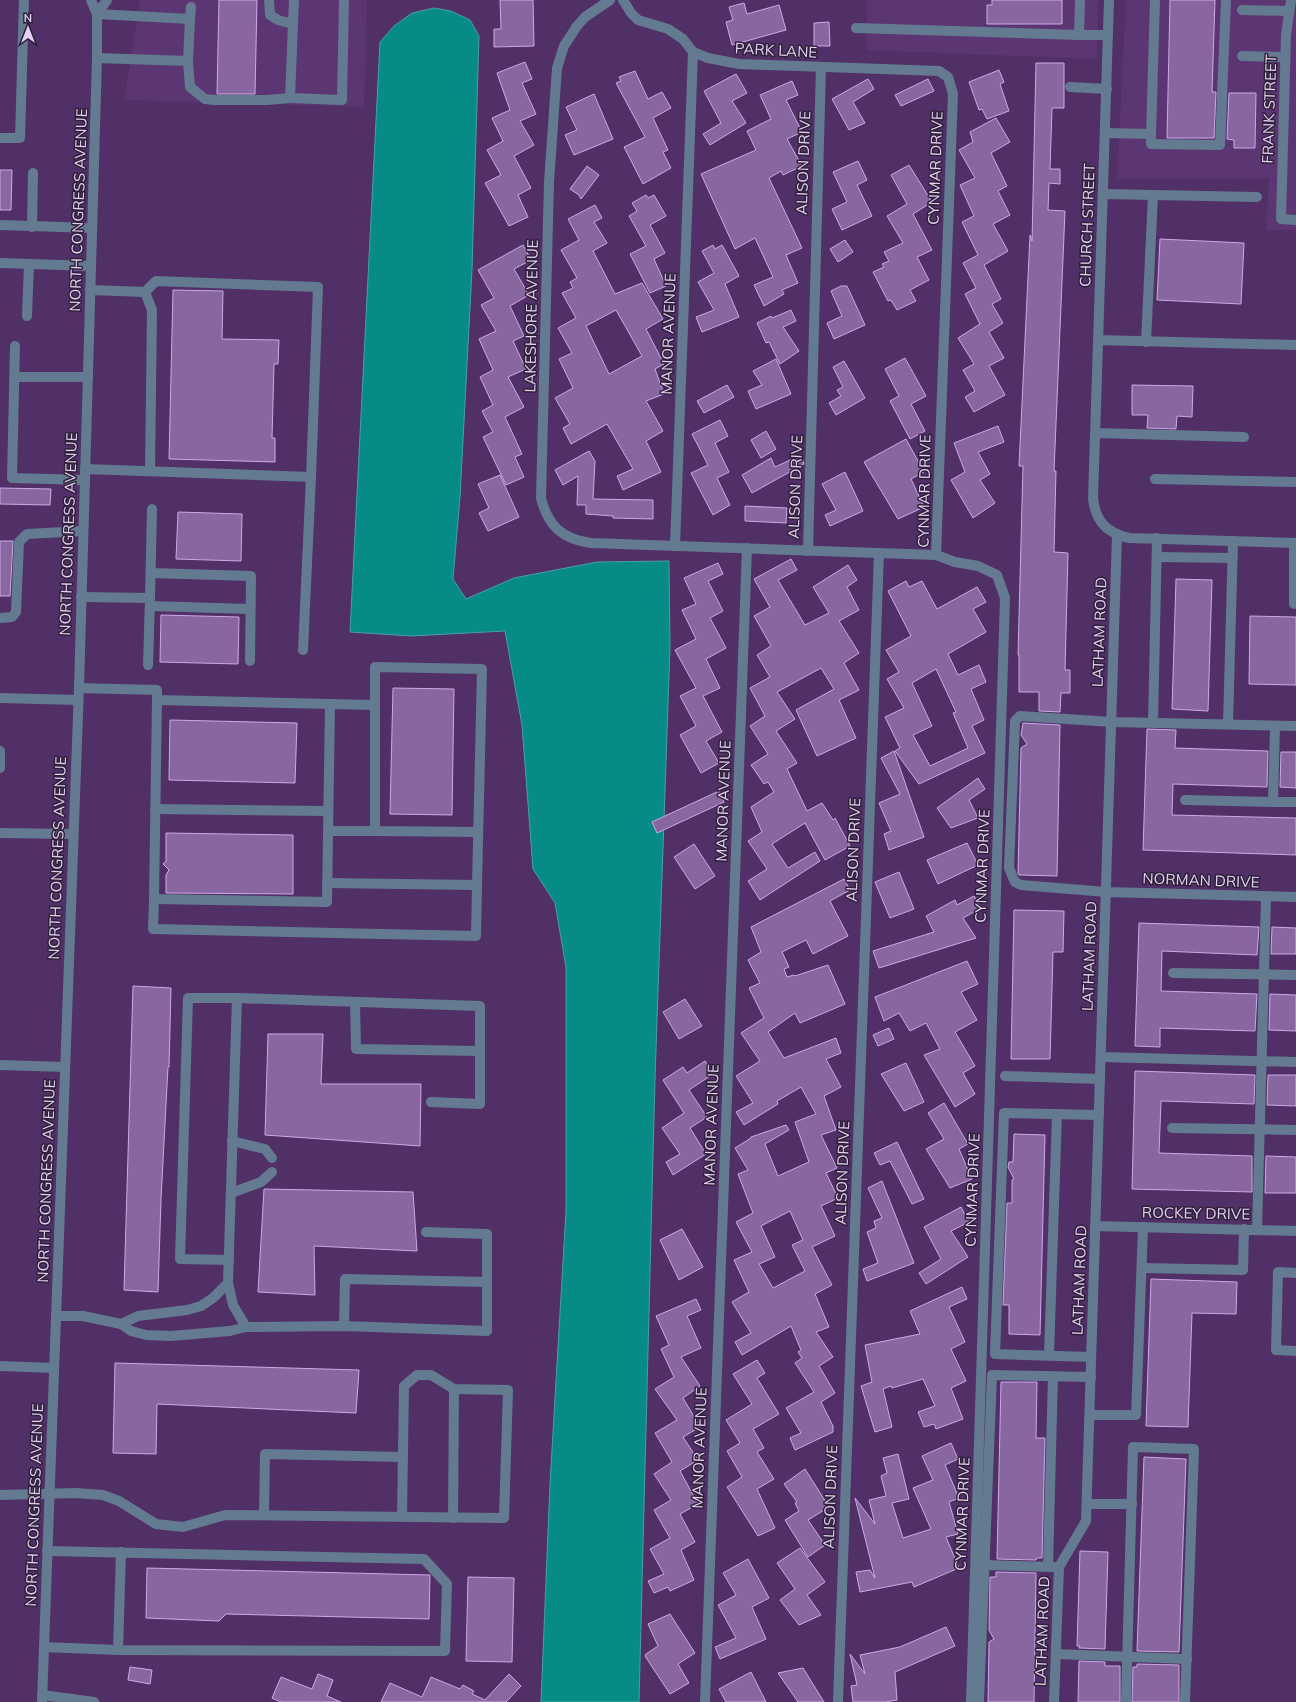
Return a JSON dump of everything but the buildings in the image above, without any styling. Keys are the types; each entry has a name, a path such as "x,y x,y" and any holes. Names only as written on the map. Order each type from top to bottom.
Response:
{"street":[{"path":"0,138 20,138 24,0"},
{"name":"NORTH CONGRESS AVENUE","path":"42,1699 79,688 88,377 97,58 97,14 91,0"},
{"path":"97,14 107,0"},
{"path":"268,0 270,15 278,20 293,24"},
{"path":"290,98 294,0"},
{"path":"191,7 188,61 190,87 205,99 260,100 290,98 342,100 344,0"},
{"name":"LAKESHORE AVENUE","path":"610,0 585,17 577,26 564,46 557,68 549,182 541,498 544,510 558,530 568,537 579,541 591,543 675,546"},
{"name":"PARK LANE","path":"623,0 631,13 638,20 668,29 683,39 693,52 708,58 739,64 939,70 948,77"},
{"path":"1079,35 1080,0"},
{"name":"CHURCH STREET","path":"1109,0 1093,499 1095,511 1100,522 1117,535"},
{"path":"1155,0 1151,144 1220,145 1226,0"},
{"name":"FRANK STREET","path":"1291,0 1286,35 1280,219 1296,220"},
{"path":"1242,10 1289,11"},
{"path":"97,14 190,19"},
{"path":"856,28 1108,36"},
{"name":"MANOR AVENUE","path":"675,546 693,52"},
{"path":"1242,56 1285,57"},
{"path":"97,58 188,61"},
{"name":"ALISON DRIVE","path":"821,67 808,550 879,553 838,1702"},
{"name":"CYNMAR DRIVE","path":"948,77 953,94 936,554 955,562 978,566 997,575 1005,598 971,1702"},
{"path":"1070,87 1106,89"},
{"path":"1105,133 1152,134"},
{"path":"32,226 33,173"},
{"path":"1103,194 1258,197"},
{"path":"1146,342 1153,195"},
{"path":"0,225 92,228"},
{"path":"0,263 91,266"},
{"path":"27,316 29,264"},
{"path":"90,290 145,292 156,281 318,287 303,650"},
{"path":"145,292 152,310 150,471"},
{"path":"1098,340 1296,345"},
{"path":"15,346 12,478 85,480"},
{"path":"14,377 88,377"},
{"path":"1095,433 1244,437"},
{"path":"85,469 311,477"},
{"path":"1155,479 1296,482"},
{"path":"148,664 152,509"},
{"path":"0,618 12,617 16,612 19,542 27,534 83,531"},
{"path":"1117,535 1129,538 1295,543 1294,604"},
{"name":"LATHAM ROAD","path":"1054,1702 1059,1567 1086,1521 1087,1504 1117,535"},
{"path":"1153,723 1157,538"},
{"path":"1228,724 1233,541"},
{"path":"675,546 808,550"},
{"name":"MANOR AVENUE","path":"705,1702 747,548"},
{"path":"879,553 936,554"},
{"path":"1157,558 1233,558"},
{"path":"150,573 251,576 250,661"},
{"path":"81,597 250,609"},
{"path":"79,688 157,690 153,929 476,936 482,669 376,668 375,831"},
{"path":"0,698 78,700"},
{"path":"157,700 376,705"},
{"path":"154,899 327,902 330,704"},
{"name":"NORMAN DRIVE","path":"1112,722 1020,716 1016,719 1010,861 1010,868 1015,882 1021,885 1106,892 1296,897"},
{"path":"1112,722 1296,726"},
{"path":"1273,802 1276,726"},
{"path":"0,752 0,768"},
{"path":"1185,800 1296,802"},
{"path":"155,809 328,811"},
{"path":"328,831 478,832"},
{"path":"0,833 73,834"},
{"path":"327,883 477,885"},
{"path":"1258,1230 1266,896"},
{"path":"1173,973 1296,975"},
{"path":"229,1260 180,1258 188,998 237,998 480,1006 480,1104 432,1102"},
{"path":"237,998 228,1283 234,1305 246,1327"},
{"path":"355,1002 356,1049 480,1051"},
{"path":"1101,1056 1296,1062"},
{"path":"0,1065 65,1067"},
{"path":"1005,1076 1100,1079"},
{"path":"1091,1357 995,1354 1004,1113 1099,1115"},
{"path":"1049,1355 1057,1114"},
{"path":"1172,1128 1296,1130"},
{"path":"232,1141 265,1149 272,1158"},
{"path":"231,1193 261,1182 272,1172"},
{"name":"ROCKEY DRIVE","path":"1096,1226 1296,1231"},
{"path":"1090,1415 1136,1415 1143,1227"},
{"path":"1142,1268 1243,1270 1244,1229"},
{"path":"56,1316 83,1316 121,1324 131,1331 146,1335 171,1336 230,1331 246,1327 344,1326 487,1331 487,1234 426,1232"},
{"path":"1296,1273 1278,1272 1276,1350 1296,1351"},
{"path":"344,1326 345,1279 487,1282"},
{"path":"121,1324 138,1316 187,1310 200,1306 213,1298 228,1283"},
{"path":"0,1366 54,1368"},
{"path":"0,1495 103,1494 119,1501 156,1524 183,1527 225,1515 453,1518 504,1518 508,1390 454,1389 431,1375 417,1375 404,1386 402,1517"},
{"path":"979,1702 992,1375 1091,1377"},
{"path":"1048,1566 1053,1376"},
{"path":"453,1518 454,1389"},
{"path":"1126,1702 1133,1447 1194,1449 1185,1702"},
{"path":"264,1515 265,1454 403,1457"},
{"path":"1087,1504 1132,1504"},
{"path":"44,1647 118,1650 445,1650 447,1584 424,1559 48,1551"},
{"path":"118,1650 121,1552"},
{"path":"984,1565 1059,1567"},
{"path":"1056,1654 1187,1659"},
{"path":"42,1699 94,1702"}],"shaded area":[{"path":"140,0 367,0 364,107 124,100"},
{"path":"867,0 1098,0 1097,59 867,50"},
{"path":"1126,0 1296,0 1296,230 1266,230 1269,179 1117,179"},
{"path":"434,8 451,11 470,20 479,36 472,270 460,497 453,579 466,599 514,578 597,562 669,561 670,647 655,1078 639,1702 541,1702 550,1484 566,1211 566,967 555,903 533,869 522,725 505,631 411,636 350,632 380,42 394,26 412,13"}]}
